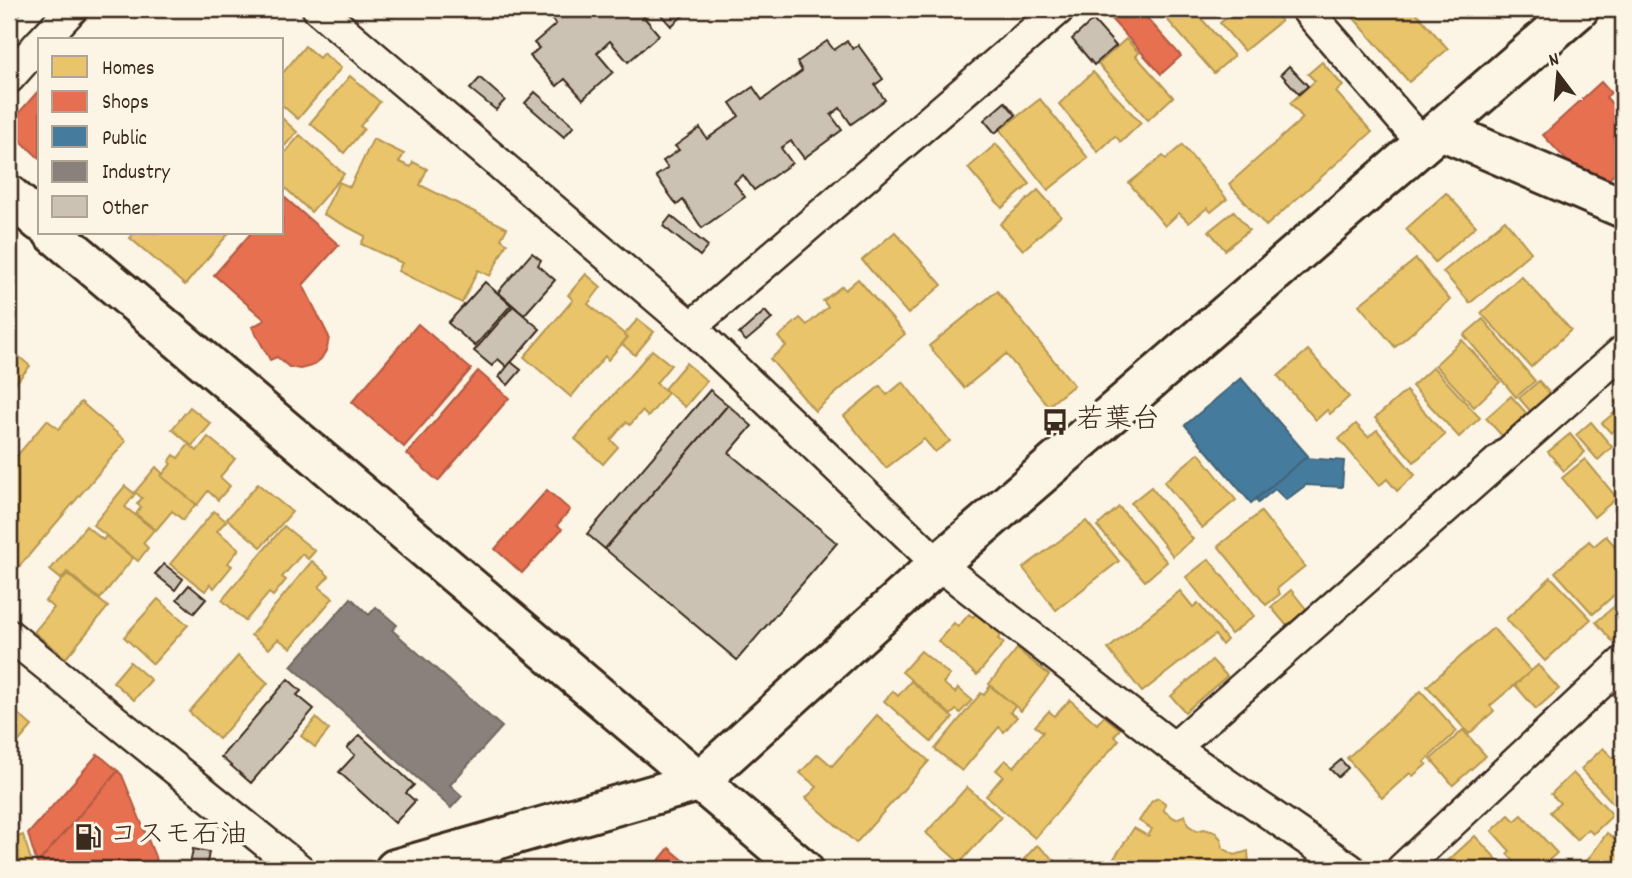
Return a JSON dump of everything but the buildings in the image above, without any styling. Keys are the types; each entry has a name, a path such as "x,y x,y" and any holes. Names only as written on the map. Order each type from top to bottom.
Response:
{"street":[{"path":"46,38 72,9"},
{"path":"318,9 691,327 938,564 1174,748 1350,869"},
{"path":"691,327 1059,9"},
{"path":"1306,9 1432,138 1623,208"},
{"path":"395,869 698,782 938,564 1579,9"},
{"path":"9,78 38,46"},
{"path":"9,195 38,220"},
{"path":"54,234 803,869"},
{"path":"1174,748 1623,351"},
{"path":"9,635 299,869"},
{"path":"1402,869 1623,662"}],"place":[{"name":"若葉台","path":"1055,422"},
{"name":"コスモ石油","path":"88,837"}]}
